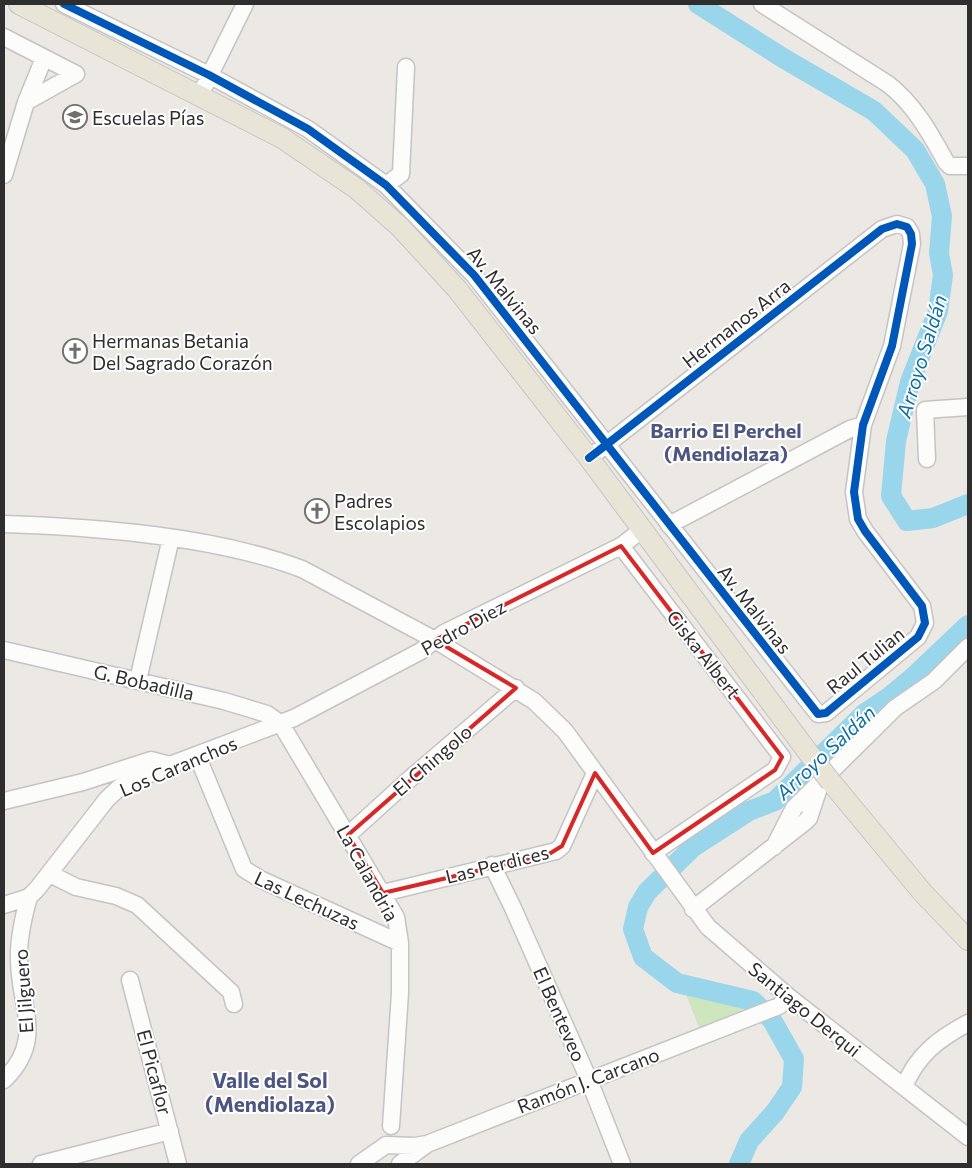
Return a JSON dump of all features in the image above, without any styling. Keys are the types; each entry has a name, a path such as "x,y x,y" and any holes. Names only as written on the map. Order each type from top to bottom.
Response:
{"main road":[{"path":"19,4 264,128 311,156 357,189 400,227 457,289 589,458 640,531"},
{"path":"4,8 76,45 258,131 304,158 351,193 401,238 447,287 737,654 760,689 807,751 826,781 923,893 968,940"}],"street":[{"name":"Av. Malvinas","path":"64,4 209,75 308,129 386,185 474,275 818,714"},
{"path":"200,95 245,4"},
{"path":"762,4 903,96 929,132 946,162 950,166 968,166"},
{"path":"4,37 76,74 26,102"},
{"path":"4,175 26,102 44,58"},
{"path":"386,185 402,174 406,67"},
{"name":"Hermanos Arra","path":"589,458 882,229 896,224 907,226 911,234 912,244 892,346 863,425"},
{"path":"927,459 925,410 968,407"},
{"path":"669,525 850,429 863,425"},
{"name":"Raul Tulian","path":"818,714 826,713 918,637 925,623 922,606 858,519 854,492 863,425"},
{"name":"Santiago Derqui","path":"4,524 171,538 256,555 295,567 436,640 516,688 534,700 557,722 596,773 693,909 718,937 784,1002 904,1087 968,1137"},
{"name":"Pedro Diez","path":"281,724 421,651 444,634 620,546 640,531"},
{"path":"138,680 171,538"},
{"name":"Giska Albert","path":"620,546 780,751 782,757 775,770 657,858"},
{"path":"693,909 809,818 826,781 895,708 934,681 968,647"},
{"name":"G. Bobadilla","path":"4,650 138,680 267,714 281,724"},
{"name":"El Chingolo","path":"348,835 412,777 516,688"},
{"name":"Los Caranchos","path":"4,905 29,896 50,874 113,793 120,787 197,755 281,724"},
{"name":"La Calandria","path":"281,724 396,917 400,943 400,993 391,1126 375,1158"},
{"name":"Las Lechuzas","path":"197,755 244,869 262,880 400,943"},
{"path":"4,802 83,782 151,760 170,766"},
{"name":"Las Perdices","path":"383,893 492,865 549,854 562,846 596,773"},
{"name":"El Benteveo","path":"492,865 589,1080 622,1164"},
{"path":"50,874 76,887 116,896 137,904 231,992 234,1004"},
{"name":"El Jilguero","path":"4,1080 20,1061 27,1044 27,1018 19,953 23,919 29,896"},
{"name":"El Picaflor","path":"130,980 178,1164"},
{"name":"Ramón J. Carcano","path":"359,1164 375,1158 386,1144 404,1157 427,1144 784,1002"},
{"path":"904,1087 912,1068 920,1057 954,1030 968,1023"},
{"path":"391,1126 404,1157"},
{"path":"41,1164 170,1131"}],"highlighted area":[{"path":"621,546 782,757 775,770 653,853 595,773 562,846 549,854 383,893 348,835 516,688 435,640"}],"green space":[{"path":"683,987 733,997 744,1012 700,1030"}],"waterway":[{"name":"Arroyo Saldán","path":"698,4 783,58 874,111 915,150 935,184 942,216 939,253 943,275 938,311 910,382 896,441 891,496 907,521 933,518 968,504"},
{"name":"Arroyo Saldán","path":"739,1164 749,1141 775,1112 792,1087 794,1059 772,1020 753,1001 677,983 643,957 633,929 638,907 647,892 693,847 749,811 775,801 865,713 889,697 912,678 968,625"}],"cycle path":[{"path":"64,4 209,75 308,129 386,185 474,275 818,714 826,713 918,637 925,623 922,606 858,519 854,492 863,425 892,346 912,244 911,234 907,227 897,224 882,229 606,445 589,458"}],"place":[{"name":"Escuelas Pías","path":"75,117"},
{"name":"Hermanas Betania Del Sagrado Corazón","path":"75,351"},
{"name":"Padres Escolapios","path":"317,511"}],"district":[{"name":"Barrio El Perchel (Mendiolaza)","path":"726,442"},
{"name":"Valle del Sol (Mendiolaza)","path":"270,1091"}]}
